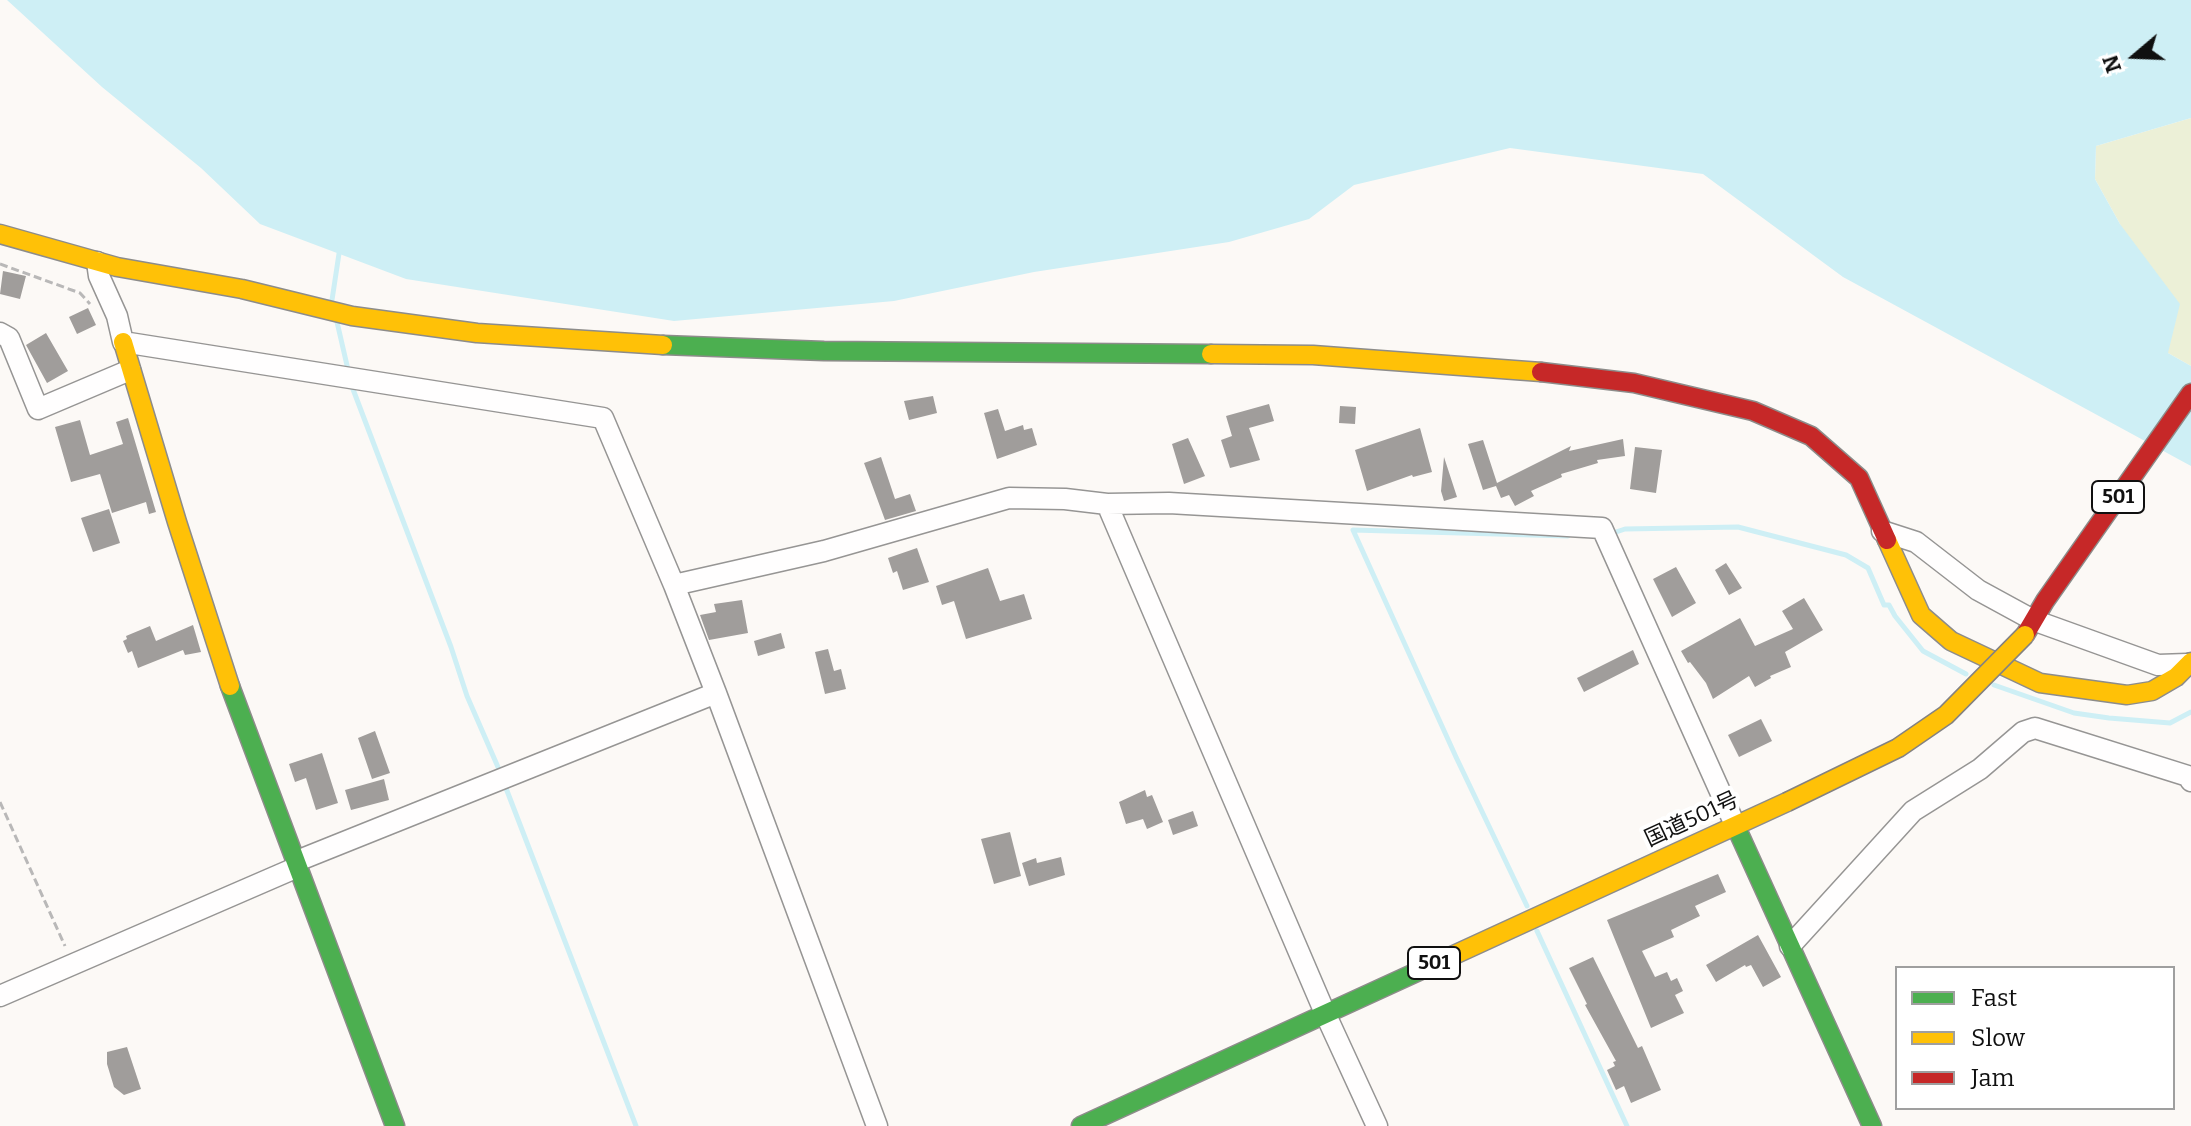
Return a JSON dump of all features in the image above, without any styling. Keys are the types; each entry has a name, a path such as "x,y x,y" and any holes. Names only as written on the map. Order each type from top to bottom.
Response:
{"main road":[{"path":"0,234 97,262 242,289 352,316 477,333 589,342 824,351 1313,355 1531,371 1634,383 1753,411 1811,436 1859,478 1921,615 1951,641 2040,683 2127,695 2152,691 2176,677 2189,663"},
{"path":"123,342 230,685 395,1126"},
{"name":"国道501号","path":"1081,1126 1736,827 1898,748 1946,715 2029,628 2191,393"},
{"path":"1736,827 1872,1126"}],"street":[{"path":"97,262 99,276 117,316 123,342 603,418 716,693 877,1126"},
{"path":"0,333 9,338 38,409 130,370"},
{"path":"674,585 824,551 1009,498 1065,499 1107,504 1169,503 1602,528 1736,827"},
{"path":"1107,504 1325,1013 1377,1126"},
{"path":"1882,531 1916,542 2029,628 2158,665 2189,663"},
{"path":"0,996 293,869 297,861 716,693"},
{"path":"1790,946 1913,811 1980,769 2023,732 2035,728 2188,776 2191,781"}],"path":[{"path":"0,264 80,293 97,313"},
{"path":"0,802 73,964"}],"green space":[{"path":"2191,118 2191,366 2168,353 2120,224 2095,179 2096,146"}],"water":[{"path":"7,0 2191,0 2191,118 2096,146 2095,179 2120,224 2180,304 2168,353 2191,366 2191,466 1843,277 1703,174 1510,148 1354,185 1309,219 1229,242 1034,272 894,301 674,321 406,279 260,224 201,168 102,87"}],"building":[{"path":"3,271 26,276 20,299 0,294"},
{"path":"88,308 96,325 77,334 69,317"},
{"path":"46,333 68,371 47,383 26,345"},
{"path":"933,396 937,413 909,420 904,401"},
{"path":"1269,404 1274,421 1249,428 1260,460 1230,468 1221,440 1232,436 1226,416"},
{"path":"1340,406 1356,407 1355,424 1339,423"},
{"path":"998,409 1005,431 1023,425 1024,430 1032,428 1037,445 997,459 984,413"},
{"path":"128,418 156,512 149,514 146,502 112,513 100,474 71,482 55,427 80,420 90,455 123,444 116,422"},
{"path":"1420,428 1432,472 1412,475 1367,491 1355,450"},
{"path":"1188,438 1205,476 1184,484 1172,444"},
{"path":"1623,439 1625,456 1597,460 1598,463 1561,474 1562,477 1531,491 1534,496 1515,506 1509,495 1501,498 1496,486 1483,490 1468,444 1483,440 1497,483 1571,446 1569,451"},
{"path":"1635,447 1662,450 1656,493 1630,489"},
{"path":"881,457 895,499 910,494 916,511 885,520 864,463"},
{"path":"1444,457 1457,497 1444,501 1441,491"},
{"path":"109,509 120,543 93,552 81,518"},
{"path":"917,548 929,582 903,590 897,571 893,573 888,558"},
{"path":"1726,563 1742,588 1729,595 1715,570"},
{"path":"1676,567 1696,603 1672,617 1653,579"},
{"path":"988,568 1000,601 1024,594 1032,619 966,639 954,601 942,605 936,586"},
{"path":"1804,598 1823,630 1785,652 1791,667 1755,687 1749,676 1713,699 1706,683 1681,651 1740,618 1755,646 1793,629 1782,611"},
{"path":"742,600 748,633 709,640 700,615 716,612 714,604"},
{"path":"193,625 201,652 185,655 183,650 138,668 132,651 128,653 123,641 127,639 126,636 150,626 156,641"},
{"path":"781,633 785,648 758,656 754,641"},
{"path":"828,649 834,671 841,669 846,689 825,694 815,652"},
{"path":"1633,650 1639,664 1584,692 1577,678"},
{"path":"1761,719 1772,741 1739,757 1728,735"},
{"path":"375,731 390,773 372,779 358,738"},
{"path":"322,753 338,803 316,810 306,778 295,782 289,764"},
{"path":"384,779 389,800 351,810 345,790"},
{"path":"1145,790 1147,797 1152,795 1163,822 1147,829 1143,819 1126,824 1119,802"},
{"path":"1193,811 1198,826 1173,835 1168,820"},
{"path":"1010,832 1021,876 994,884 981,839"},
{"path":"1061,857 1065,875 1029,886 1022,863 1036,858 1037,863"},
{"path":"1718,874 1726,892 1695,906 1700,916 1671,930 1674,937 1642,951 1655,977 1667,972 1671,981 1677,978 1683,991 1675,995 1684,1013 1651,1028 1607,920"},
{"path":"1758,935 1781,977 1763,987 1751,965 1745,965 1716,982 1706,965"},
{"path":"1593,957 1638,1048 1642,1046 1661,1090 1631,1103 1624,1086 1616,1090 1607,1070 1615,1066 1613,1062 1616,1061 1585,1005 1569,968"},
{"path":"127,1047 141,1089 124,1095 114,1087 107,1052"}],"waterway":[{"path":"332,300 340,247"},
{"path":"337,322 349,374"},
{"path":"351,384 467,696 501,774"},
{"path":"1610,534 1625,529 1738,527 1846,555 1868,568 1884,605 1889,605 1923,651 1966,674"},
{"path":"1527,906 1353,530 1568,536"},
{"path":"1994,685 2074,713 2109,718 2170,723 2191,712"},
{"path":"504,783 636,1126"},
{"path":"1537,931 1627,1126"}],"traffic: fast":[{"path":"663,345 824,351 1211,354"},
{"path":"230,686 395,1126"},
{"path":"1736,827 1872,1126"},
{"path":"1081,1126 1443,960"}],"traffic: slow":[{"path":"0,234 117,267 242,289 352,316 477,333 663,345"},
{"path":"123,342 230,686"},
{"path":"1211,354 1313,355 1541,372"},
{"path":"1887,540 1921,615 1951,641 2040,683 2127,695 2152,691 2176,677 2191,662"},
{"path":"1787,802 1898,748 1946,715 2025,635"},
{"path":"1443,960 1787,802"}],"traffic: jam":[{"path":"1541,372 1634,383 1753,411 1811,436 1859,478 1887,540"},
{"path":"2025,635 2045,601 2191,393"}]}
